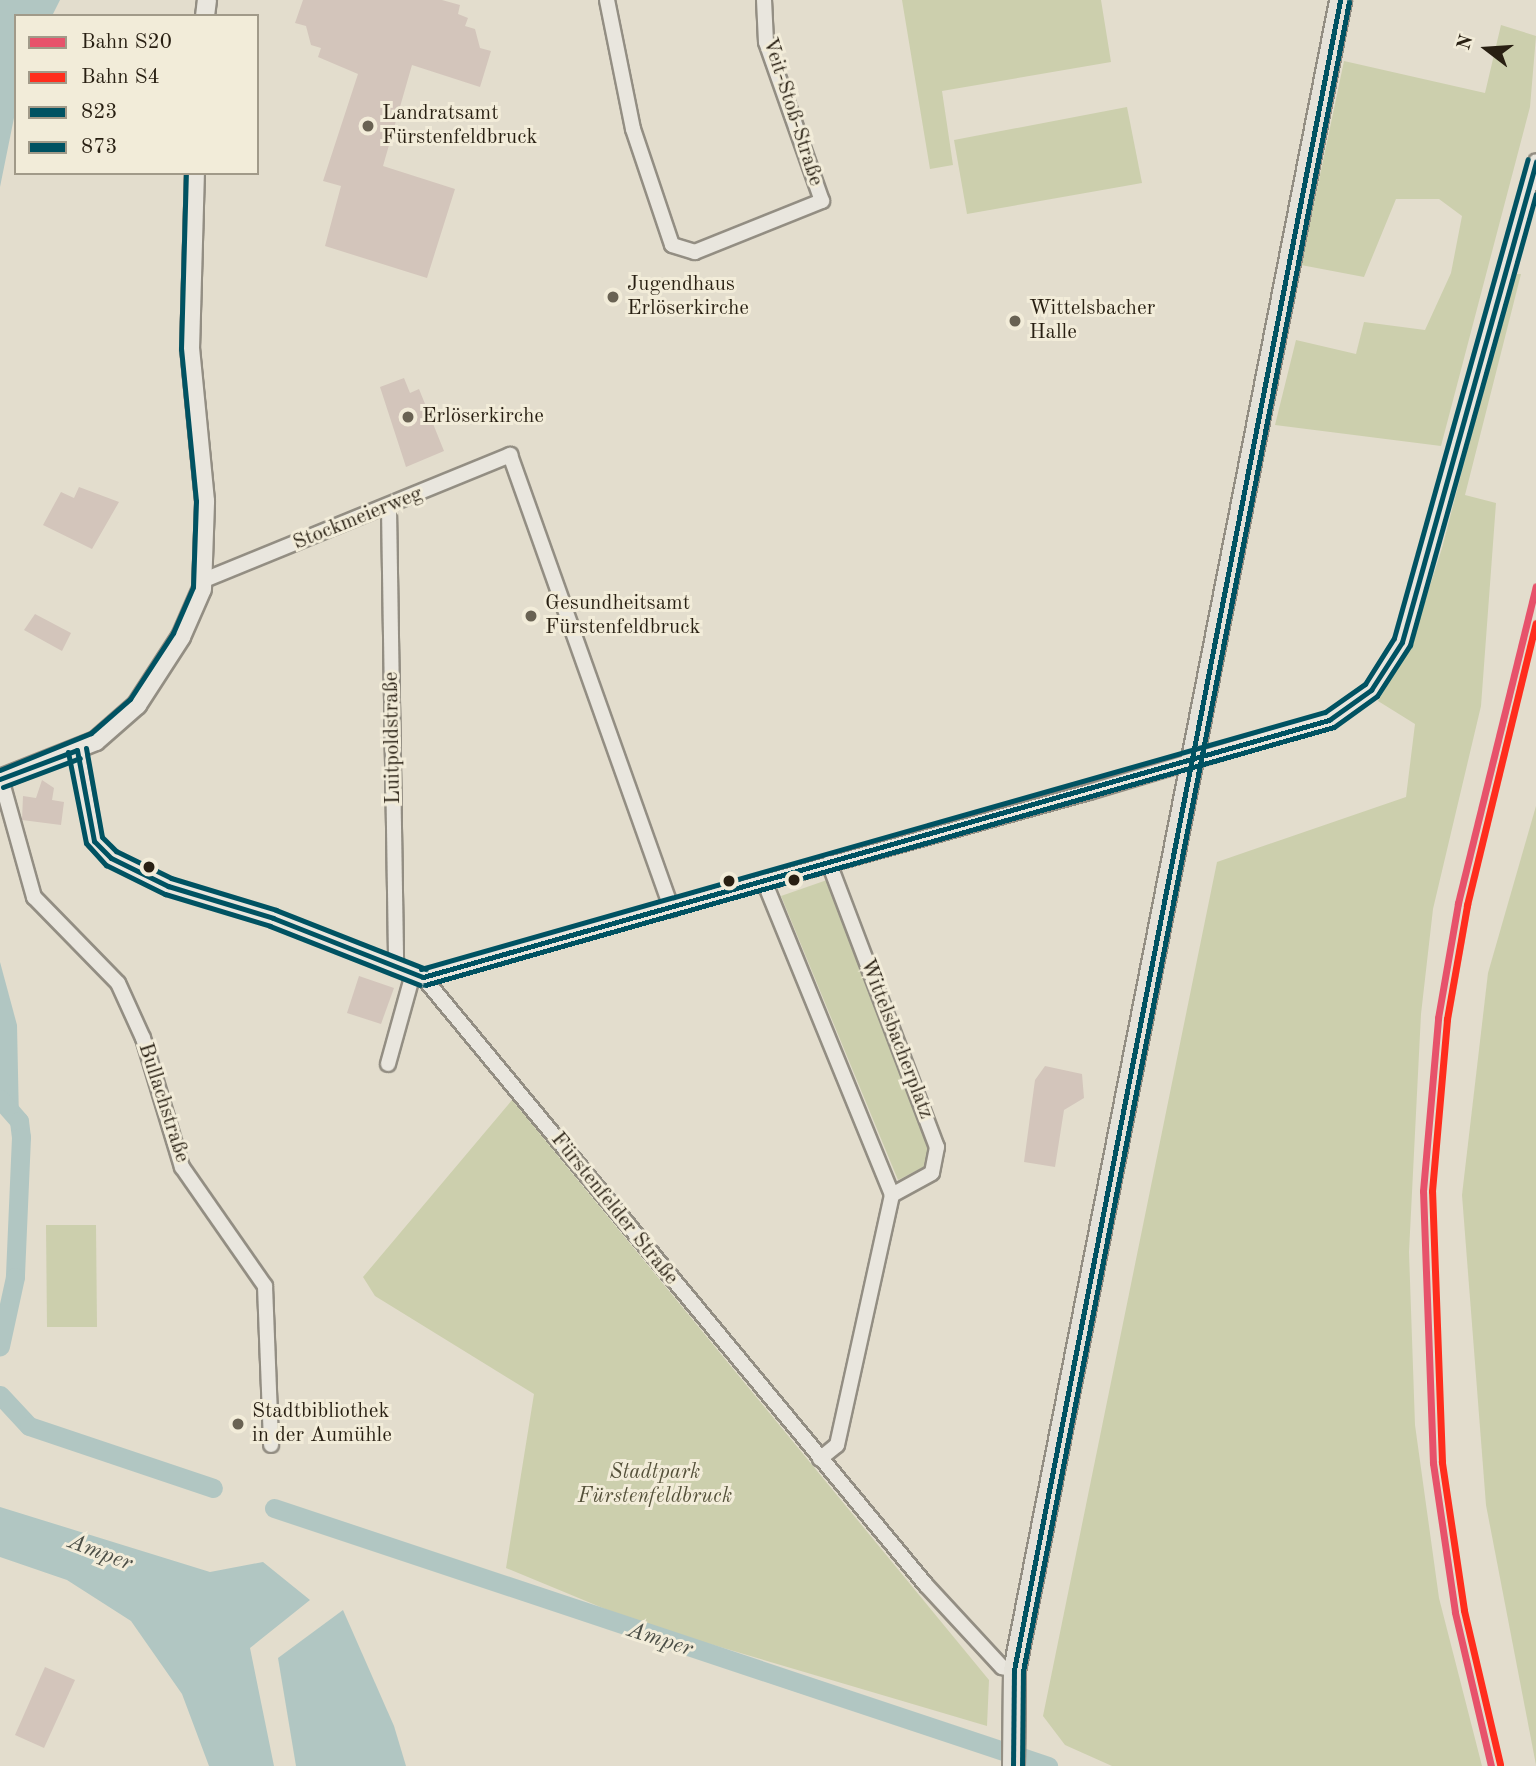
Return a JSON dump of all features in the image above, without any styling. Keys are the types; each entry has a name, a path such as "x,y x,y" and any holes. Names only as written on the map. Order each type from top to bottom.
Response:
{"main road":[{"path":"1013,1766 1011,1741 1014,1670 1340,0"}],"street":[{"name":"Veit-Stoß-Straße","path":"607,0 633,129 672,245 682,251 695,252 822,201 766,42 764,0"},
{"path":"77,750 94,841 111,858 168,886 273,918 418,976 1037,808 1193,757 1329,720 1371,690 1402,642 1536,162"},
{"path":"0,779 77,750 108,732 160,675 204,580 205,501 190,349 195,175"},
{"name":"Stockmeierweg","path":"204,580 389,509 510,455 671,909"},
{"name":"Luitpoldstraße","path":"389,509 396,968"},
{"name":"Bullachstraße","path":"0,779 34,897 118,983 143,1038 182,1167 265,1286 271,1445"},
{"name":"Wittelsbacherplatz","path":"829,863 937,1147 932,1174 892,1195"},
{"path":"764,881 892,1195 837,1445 820,1459"},
{"path":"388,1064 418,976"},
{"name":"Fürstenfelder Straße","path":"418,976 926,1586 1002,1667 1014,1670"}],"green space":[{"path":"902,0 1101,0 1111,62 942,91 953,165 930,169"},
{"path":"1501,25 1536,36 1530,107 1441,446 1275,425 1296,340 1356,354 1364,322 1425,330 1451,273 1462,216 1439,199 1396,199 1364,277 1301,265 1344,61 1485,93"},
{"path":"1127,107 1142,183 967,214 954,140"},
{"path":"1513,274 1521,274 1465,495 1496,503 1481,706 1433,909 1421,1014 1409,1252 1415,1425 1439,1598 1482,1766 1112,1766 1065,1745 1043,1716 1217,862 1406,797 1415,724 1378,701 1411,645 1442,548"},
{"path":"1536,806 1536,1765 1486,1505 1462,1195 1488,973"},
{"path":"827,880 930,1148 924,1167 898,1180 781,896"},
{"name":"Stadtpark Fürstenfeldbruck","path":"512,1100 989,1680 987,1726 639,1623 506,1568 534,1394 375,1296 363,1277"},
{"path":"46,1225 96,1225 97,1327 47,1327"}],"water":[{"path":"0,0 60,0 53,14 14,14 14,118 0,187"},
{"path":"0,962 17,1025 19,1121 0,1112"},
{"path":"0,1507 210,1572 263,1562 310,1600 250,1648 274,1766 209,1766 182,1694 131,1621 67,1580 0,1557"},
{"path":"343,1610 394,1726 406,1766 296,1766 278,1658"}],"building":[{"name":"Landratsamt Fürstenfeldbruck","path":"303,0 442,0 460,5 458,14 468,18 465,26 475,29 480,48 491,51 480,87 412,65 383,166 455,189 427,278 325,246 341,186 323,181 358,74 318,57 321,48 311,45 306,26 295,23"},
{"name":"Erlöserkirche","path":"404,378 410,393 419,389 444,451 406,467 380,387"},
{"path":"79,487 119,502 92,549 43,525 61,492 74,498"},
{"path":"35,614 71,633 62,651 24,630"},
{"path":"42,780 54,788 52,800 64,802 61,825 22,820 23,796 36,798"},
{"path":"359,976 394,988 381,1024 347,1013"},
{"path":"1045,1066 1082,1074 1084,1098 1064,1110 1055,1167 1024,1162 1035,1080"},
{"path":"45,1667 75,1680 44,1748 15,1735"}],"waterway":[{"name":"Amper","path":"0,1099 19,1121 21,1137 15,1277 0,1346"},
{"name":"Amper","path":"0,1395 29,1426 213,1488"},
{"name":"Amper","path":"274,1508 1048,1766"}],"rail line":[{"name":"S20","path":"1491,1766 1455,1612 1433,1463 1423,1191 1438,1018 1458,903 1536,586"},
{"name":"S4","path":"1500,1764 1464,1610 1442,1462 1432,1191 1447,1019 1467,905 1536,623"}],"transit line":[{"name":"823","path":"1013,1766 1014,1670 1340,0"},
{"name":"873","path":"1022,1766 1023,1671 1349,2"},
{"path":"421,969 1325,712 1365,684 1394,638 1528,159"},
{"name":"823","path":"423,977 1329,720 1371,690 1402,642 1536,161"},
{"path":"0,770 91,733 130,699 173,633 193,587 196,501 181,349 186,175"},
{"name":"873","path":"425,985 1334,727 1377,696 1410,645 1536,194"},
{"path":"86,748 102,837 116,851 171,878 276,910 426,969"},
{"name":"823","path":"77,750 94,841 111,858 168,886 273,918 423,977"},
{"name":"823","path":"0,779 77,750"},
{"name":"873","path":"68,752 86,843 106,865 165,894 270,926 420,985"},
{"name":"873","path":"3,787 80,758"}],"place":[{"name":"Landratsamt Fürstenfeldbruck","path":"368,126"},
{"name":"Jugendhaus Erlöserkirche","path":"613,297"},
{"name":"Wittelsbacher Halle","path":"1015,321"},
{"name":"Erlöserkirche","path":"408,417"},
{"name":"Gesundheitsamt Fürstenfeldbruck","path":"531,616"},
{"name":"Stadtbibliothek in der Aumühle","path":"238,1424"}]}
